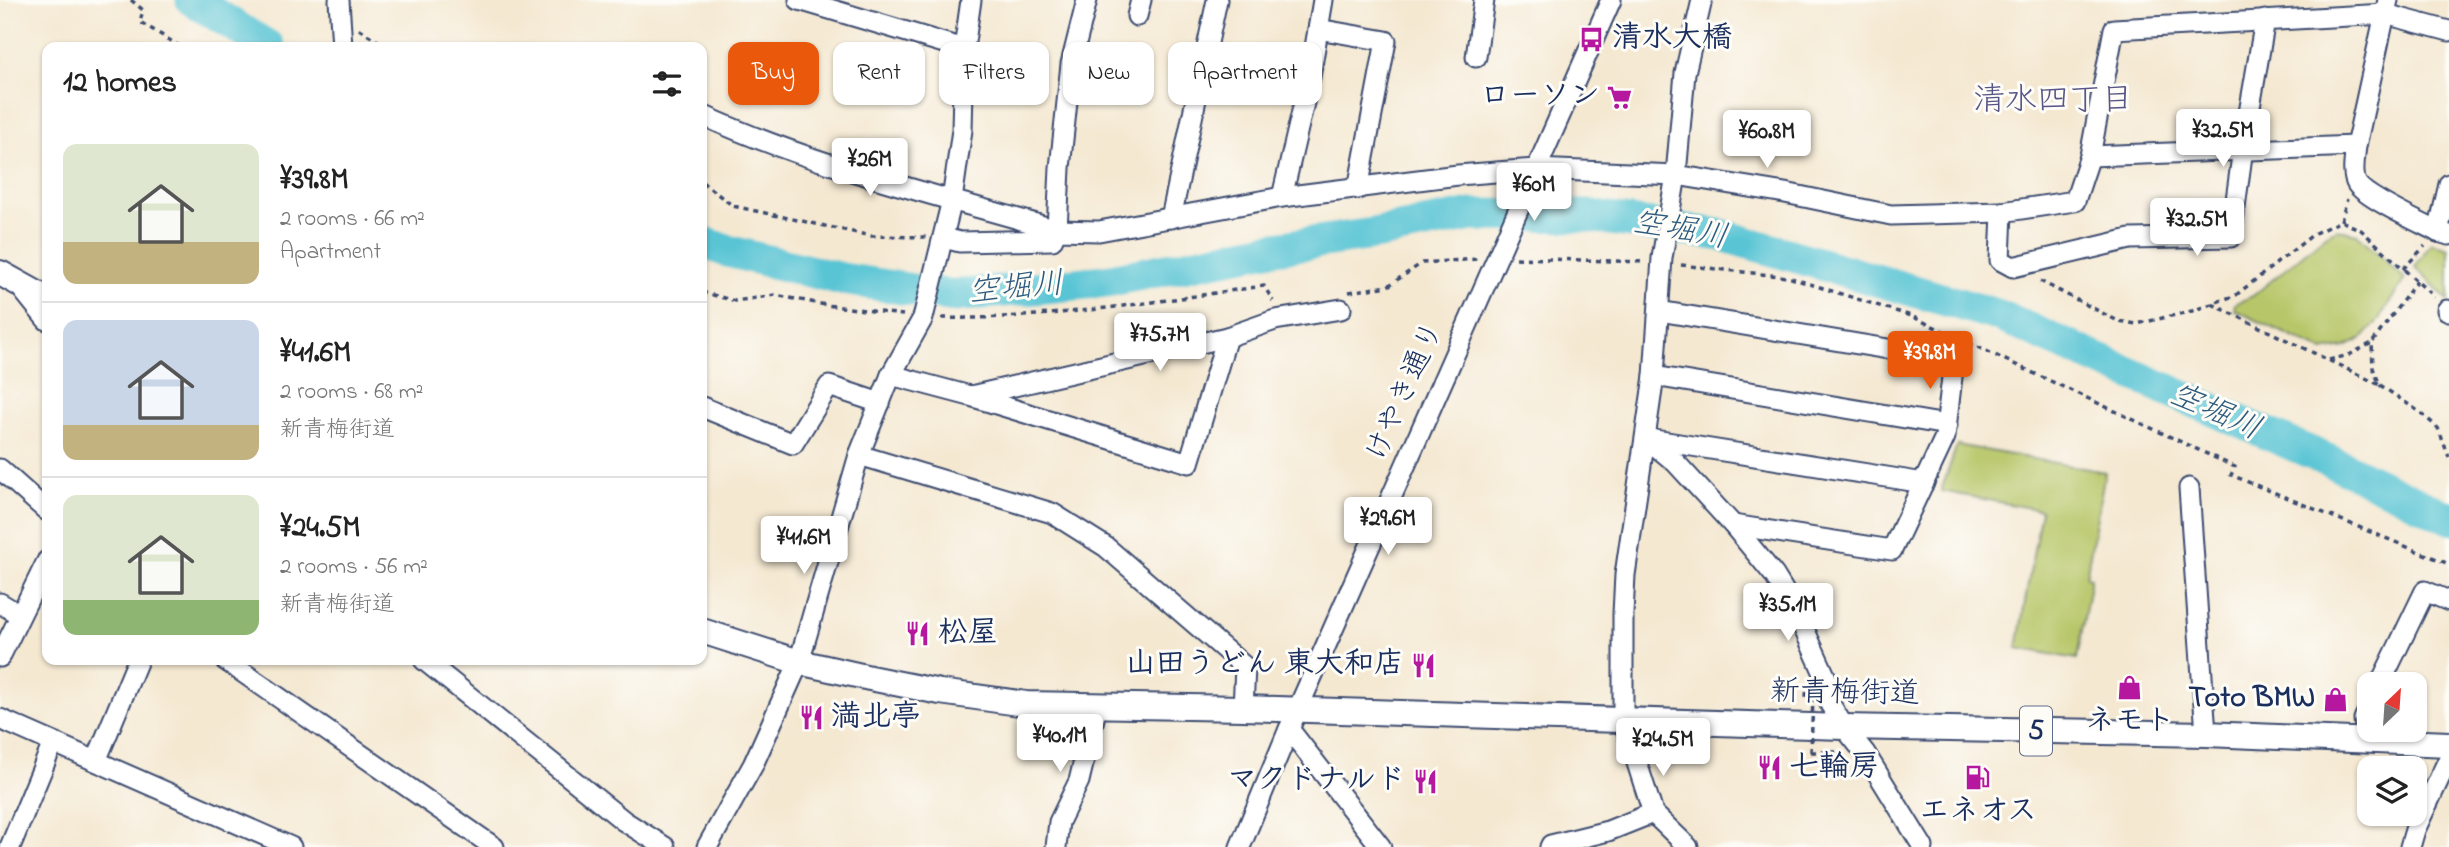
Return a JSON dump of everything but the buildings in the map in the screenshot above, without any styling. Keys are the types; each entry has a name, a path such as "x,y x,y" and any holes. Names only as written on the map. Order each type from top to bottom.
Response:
{"main road":[{"path":"8,278 42,296"},
{"name":"新青梅街道","path":"707,633 799,662 940,692 1026,704 1243,708 1293,720 1623,719 2357,740"},
{"name":"新青梅街道","path":"2408,742 2449,744"}],"street":[{"path":"799,0 940,42"},
{"path":"965,42 971,0"},
{"path":"943,240 1052,240 1057,230 1060,168 1071,64 1087,0"},
{"path":"1171,218 1217,0"},
{"path":"1282,197 1310,77 1323,0"},
{"path":"1476,57 1484,0"},
{"name":"けやき通り","path":"1240,847 1293,720 1611,0"},
{"path":"1688,847 1653,813 1623,719 1625,575 1647,439 1662,261 1675,177 1685,73 1702,0"},
{"path":"2386,7 2356,146 2354,170 2357,184 2370,195 2444,234 2449,184"},
{"path":"707,117 746,135 839,169 1057,230 1099,231 1282,197 1458,175 1675,177 1785,193 1891,215 2002,212 2075,201 2090,156 2114,29 2265,20 2386,7 2449,31"},
{"path":"340,8 342,42"},
{"path":"2002,212 2000,260 2013,267 2130,239 2231,237 2265,20"},
{"path":"1318,29 1387,41 1358,189"},
{"path":"707,847 753,765 799,662 859,455 891,375 923,316 952,200 962,130 963,105"},
{"path":"2090,156 2243,148 2356,146"},
{"path":"8,278 42,315"},
{"path":"970,396 1227,337 1339,301"},
{"path":"1659,311 1954,360 1945,438 1892,550 1733,525"},
{"path":"891,375 970,396 1189,463 1227,337"},
{"path":"1654,376 1947,425"},
{"path":"707,409 793,444 829,386 880,403"},
{"path":"1647,439 1924,483"},
{"path":"1647,439 1676,463 1774,575 1796,611 1827,680 1830,704 1865,753 1923,847"},
{"path":"859,455 1052,513 1106,547 1245,667 1243,708"},
{"path":"0,469 42,506"},
{"path":"2189,488 2206,734"},
{"path":"0,657 42,571"},
{"path":"2386,672 2425,591 2449,601"},
{"path":"0,603 20,615"},
{"path":"96,761 136,665"},
{"path":"232,665 494,847"},
{"path":"430,665 624,821 665,847"},
{"path":"1056,847 1059,822 1079,781 1097,706"},
{"path":"0,719 291,847"},
{"path":"1293,720 1381,847"},
{"path":"10,847 53,743"},
{"path":"2410,847 2415,830 2449,758"},
{"path":"1550,847 1608,831 1653,813"}],"path":[{"path":"131,0 143,10 140,22 173,42"},
{"path":"340,8 381,42"},
{"path":"707,185 733,206 871,236 943,240"},
{"path":"2013,267 2118,321 2137,324 2192,311 2236,295 2315,233 2341,221 2361,230 2448,310"},
{"path":"2403,269 2444,234"},
{"path":"1339,301 1388,286 1422,263 1499,255 1662,261 1788,277 1910,316 2235,467 2231,475 2449,564"},
{"path":"2329,360 2349,355 2372,343 2417,281"},
{"path":"707,293 735,301 775,295 825,305 923,316 990,319 1077,313 1264,286 1274,303"},
{"path":"2212,304 2380,385 2438,428 2449,457"},
{"path":"2372,343 2373,368 2380,385"},
{"path":"1813,697 1811,752 1843,752"}],"green space":[{"path":"2337,229 2357,234 2405,279 2377,322 2362,339 2345,347 2323,351 2235,310 2234,304 2253,296 2327,234"},
{"path":"2431,243 2449,248 2449,301 2415,267"},
{"path":"1957,445 2105,472 2086,577 2091,578 2077,659 2017,648 2041,510 1941,491"}],"waterway":[{"name":"空堀川","path":"192,0 261,42"},
{"name":"空堀川","path":"707,244 842,279 953,296 1106,281 1268,249 1373,234 1472,215 1589,216 1721,235 1997,315 2339,465 2449,518"}],"place":[{"name":"清水大橋","path":"1592,39"},
{"name":"ローソン","path":"1620,97"},
{"name":"松屋","path":"918,634"},
{"name":"山田うどん 東大和店","path":"1424,665"},
{"name":"ネモト","path":"2130,687"},
{"name":"Toto BMW","path":"2335,699"},
{"name":"満北亭","path":"811,718"},
{"name":"七輪房","path":"1769,768"},
{"name":"エネオス","path":"1978,777"},
{"name":"マクドナルド","path":"1426,781"}],"district":[{"name":"清水四丁目","path":"2053,101"}]}
